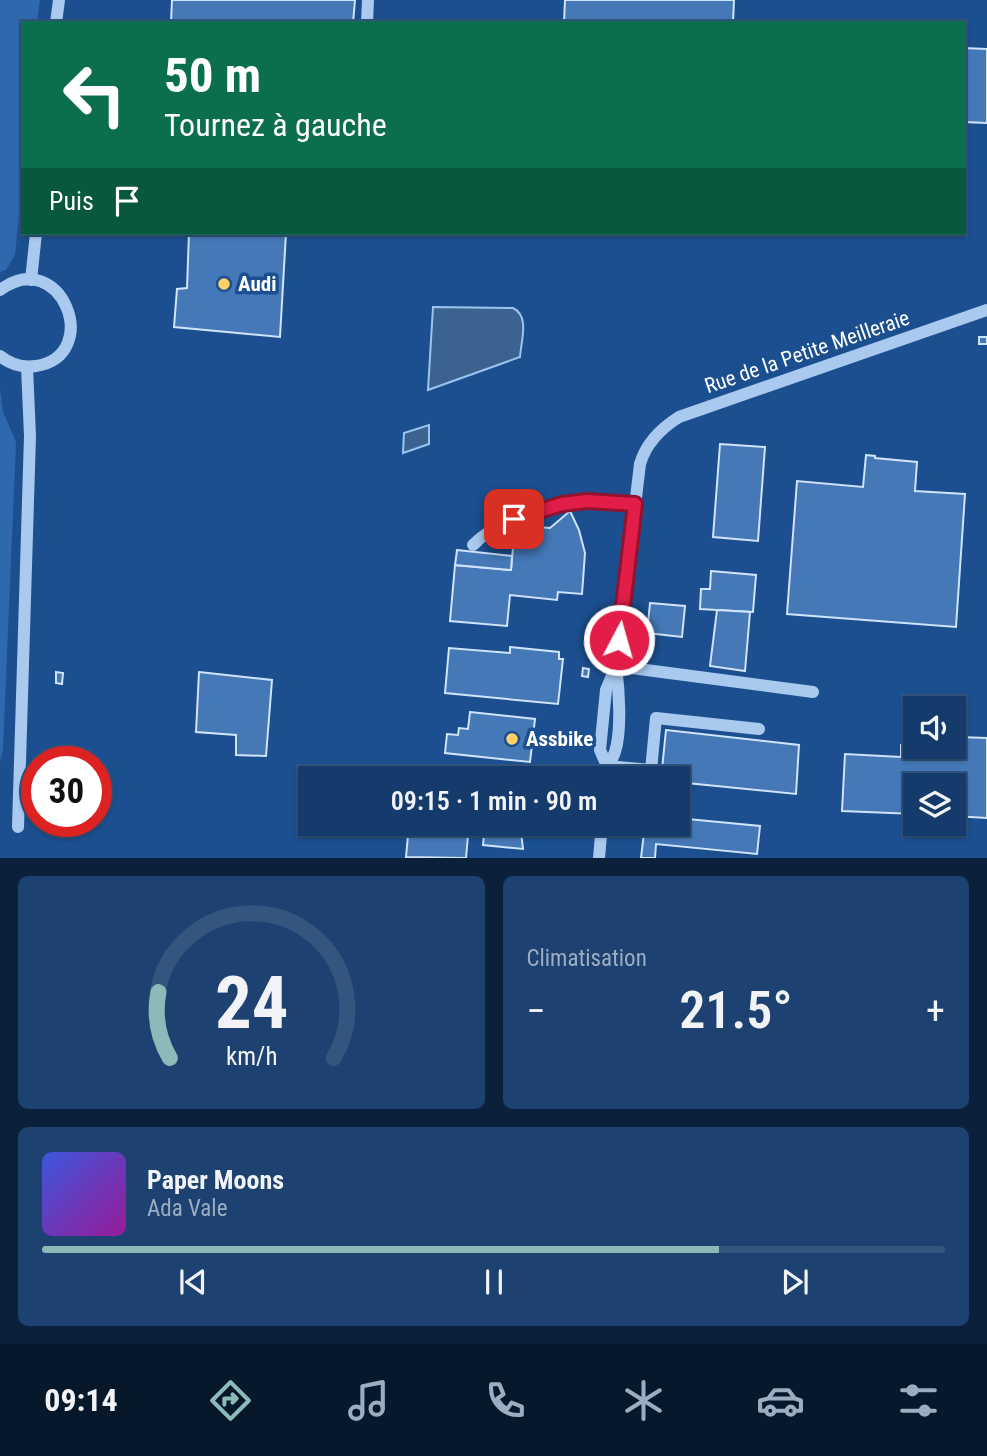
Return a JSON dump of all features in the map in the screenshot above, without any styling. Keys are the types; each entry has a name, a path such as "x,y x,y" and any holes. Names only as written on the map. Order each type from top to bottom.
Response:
{"street":[{"path":"56,21 59,0"},
{"path":"367,21 368,0"},
{"path":"31,280 36,235"},
{"path":"0,290 11,283 31,280 43,282 54,288 62,297 71,319 71,331 60,353 39,365 16,365 0,356"},
{"name":"Rue de la Petite Meilleraie","path":"635,504 640,464 648,445 666,425 679,417 987,310"},
{"path":"18,827 30,436 27,367"},
{"path":"473,545 482,536 514,519 562,504 587,501 635,504 616,666 606,690 600,750 605,766"},
{"path":"616,666 813,692"},
{"path":"651,766 656,718 759,729"},
{"path":"598,858 601,836"}],"shaded area":[{"path":"0,0 40,0 37,21 21,21 21,195 15,255 6,270 0,272"},
{"path":"433,307 513,308 523,323 520,357 428,390"},
{"path":"0,389 3,412 16,442 3,750 0,762"},
{"path":"429,425 429,444 403,453 404,433"}],"building":[{"path":"172,0 355,0 353,21 171,21"},
{"path":"565,0 734,0 733,21 564,21"},
{"path":"966,48 987,49 987,123 966,122"},
{"path":"189,235 286,235 280,337 174,327 177,289 187,288"},
{"path":"979,337 987,337 987,344 979,344"},
{"path":"720,444 765,447 758,541 713,537"},
{"path":"866,455 917,462 915,491 965,494 956,627 787,614 797,481 863,487"},
{"path":"570,511 585,553 582,594 558,592 557,600 510,595 507,626 450,621 455,565 511,570 515,525 550,528"},
{"path":"457,550 512,556 511,570 455,565"},
{"path":"711,571 756,575 753,612 700,609 701,589 710,589"},
{"path":"650,603 685,606 682,637 647,633"},
{"path":"717,610 750,612 745,671 710,666"},
{"path":"510,647 559,652 559,659 563,659 558,704 445,693 449,648 510,653"},
{"path":"583,668 589,669 588,677 582,676"},
{"path":"56,672 63,673 62,684 56,683"},
{"path":"199,672 272,680 266,756 236,755 236,735 196,732"},
{"path":"470,712 535,719 530,762 445,753 447,734 458,735 459,728 468,729"},
{"path":"666,730 799,745 796,794 690,783 690,766 662,766"},
{"path":"966,737 987,738 987,818 966,817 966,773 903,773 903,814 842,811 845,754 901,757 901,745 903,759 966,759"},
{"path":"690,819 760,826 757,854 656,844 655,858 641,858 644,836 690,836"},
{"path":"408,836 468,836 466,858 406,857"},
{"path":"484,836 521,836 523,849 483,845"}],"place":[{"name":"Audi","path":"224,284"},
{"name":"Assbike","path":"512,739"}],"route":[{"path":"514,519 562,504 587,501 635,504 619,640"}]}
